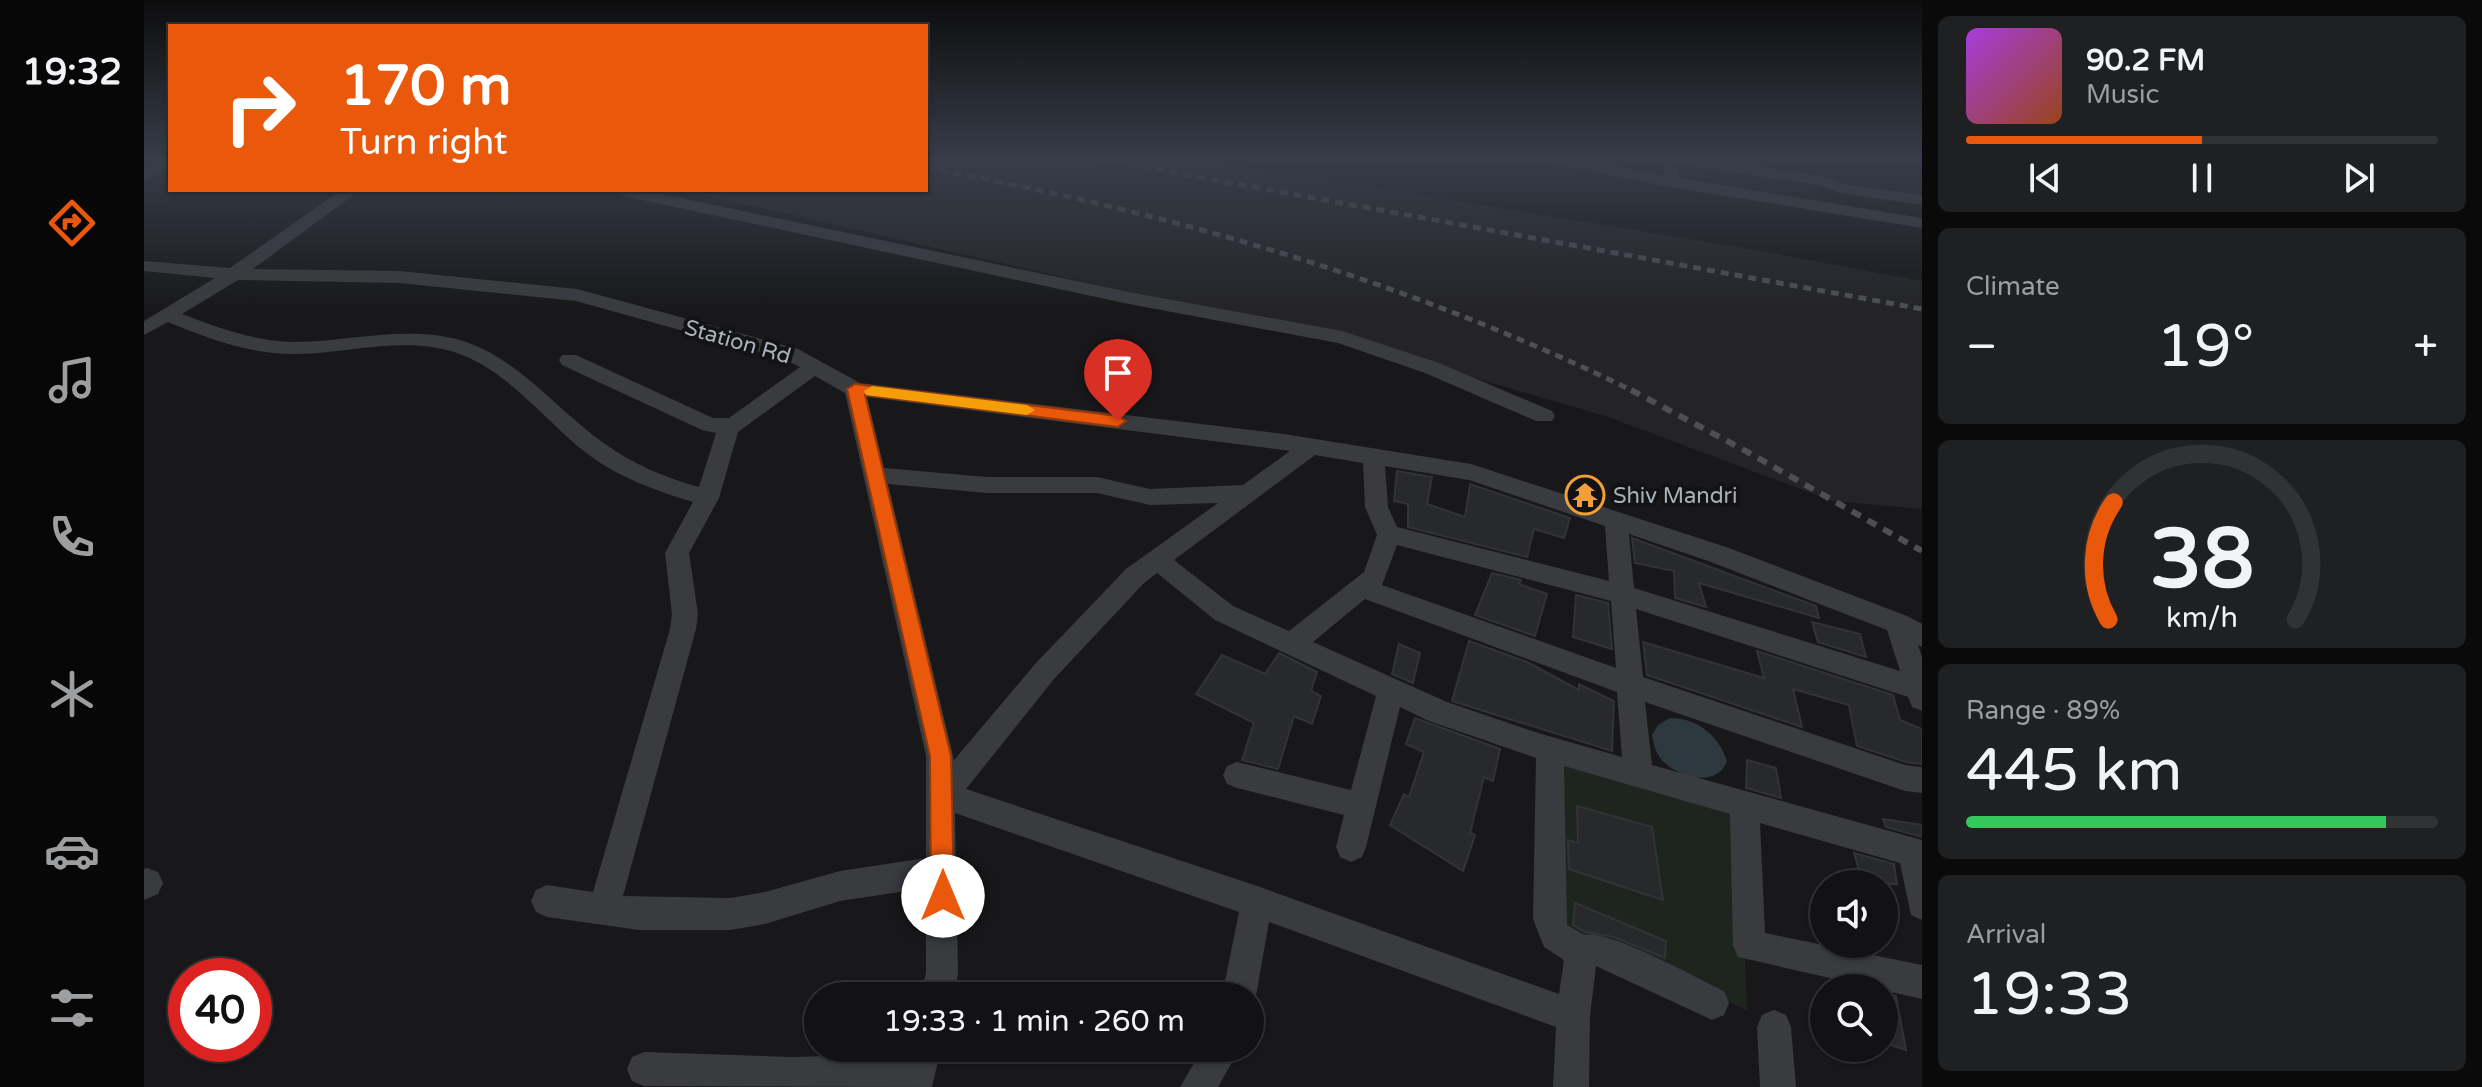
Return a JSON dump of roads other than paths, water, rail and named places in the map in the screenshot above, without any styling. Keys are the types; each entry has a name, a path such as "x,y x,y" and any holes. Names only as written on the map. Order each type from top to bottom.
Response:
{"street":[{"path":"144,329 234,274 324,210"},
{"path":"712,210 1129,298 1342,337 1432,368 1544,416"},
{"path":"1841,210 1922,223"},
{"name":"Station Rd","path":"144,266 234,274 399,277 577,295 791,354 855,389"},
{"path":"167,315 228,338 272,347 385,341 435,342 462,347 487,359 596,449 627,469 668,487 707,498"},
{"path":"569,360 710,425 728,428"},
{"path":"603,910 683,629 685,614 677,553 707,498 728,428 815,366"},
{"path":"940,982 943,795 940,756 855,389 1312,446 1471,472 1616,519 1898,623 1922,636"},
{"path":"943,795 1045,671 1135,576 1312,446"},
{"path":"1374,455 1379,524 1389,534 1622,594 1920,694"},
{"path":"876,475 987,485 1097,485 1150,497 1248,493"},
{"path":"1616,519 1638,773"},
{"path":"1290,645 1364,589 1375,577 1389,534"},
{"path":"1157,560 1224,613 1439,712 1550,749 1917,854 1922,904"},
{"path":"1364,589 1631,685 1905,778 1922,780"},
{"path":"1898,623 1920,694"},
{"path":"1351,847 1391,690"},
{"path":"1550,749 1549,919 1555,936 1581,952 1593,949 1607,953 1712,1003"},
{"path":"1237,775 1362,806"},
{"path":"943,795 1257,902 1573,1016"},
{"path":"1745,804 1749,946 1922,982"},
{"path":"547,901 639,914 748,912 840,886 943,870"},
{"path":"1242,982 1257,902"},
{"path":"1571,1087 1573,1016 1581,952"},
{"path":"1774,1027 1778,1087"},
{"path":"1198,1087 1214,1062"},
{"path":"644,1069 792,1074 919,1069"}],"railway":[{"path":"1124,210 1288,255 1377,284 1464,317 1633,391"},
{"path":"1379,210 1922,309"},
{"path":"1633,391 1922,551"}],"place":[{"name":"Shiv Mandri","path":"1585,495"}]}
